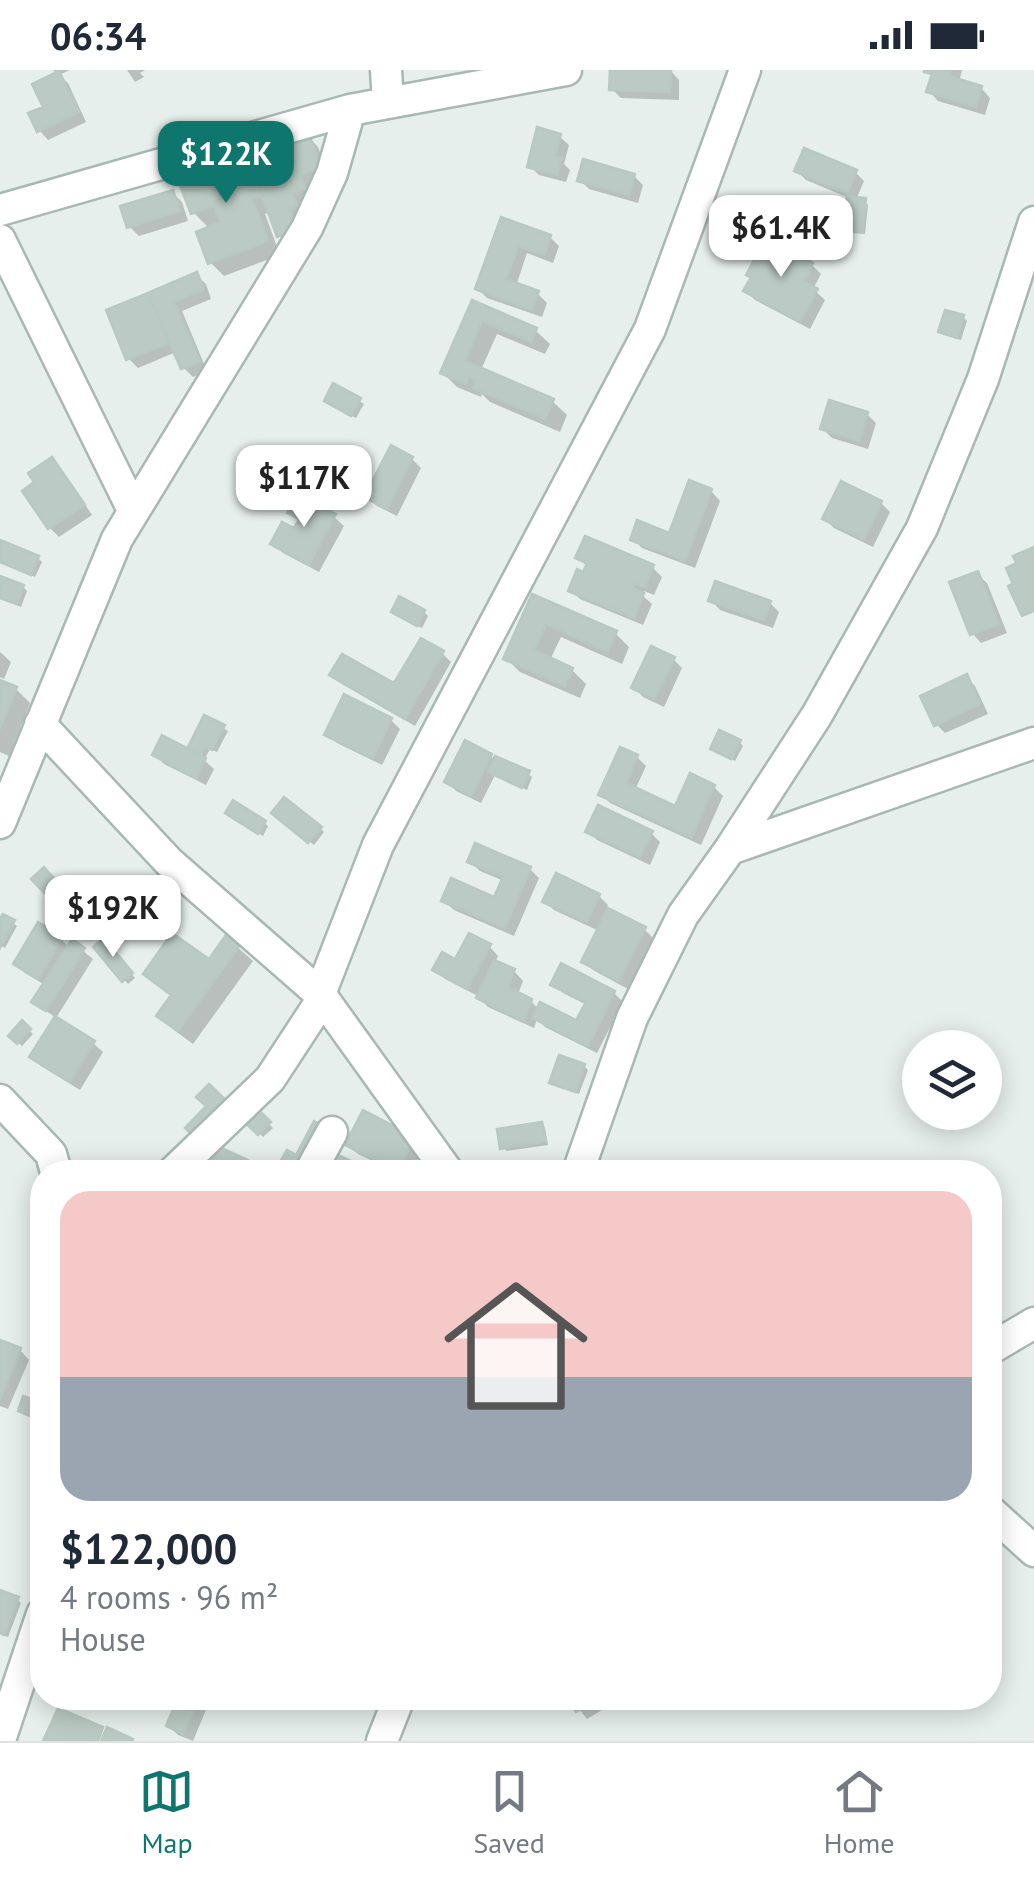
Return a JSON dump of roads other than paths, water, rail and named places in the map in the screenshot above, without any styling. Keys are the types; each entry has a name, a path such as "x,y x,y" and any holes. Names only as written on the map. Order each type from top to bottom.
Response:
{"street":[{"path":"386,70 388,102"},
{"path":"0,210 350,110 566,70"},
{"path":"186,1160 270,1079 322,996 378,845 650,329 745,70"},
{"path":"0,823 117,539 307,228 332,172 350,110"},
{"path":"582,1160 632,1018 683,914 730,850 817,715 922,528 983,379 1034,222"},
{"path":"2,245 133,510"},
{"path":"0,287 2,245"},
{"path":"40,724 170,862 322,996 439,1160"},
{"path":"730,850 1034,743"},
{"path":"0,1100 52,1160"},
{"path":"317,1160 332,1132"},
{"path":"1002,1342 1034,1323"},
{"path":"1002,1523 1034,1551"},
{"path":"0,1740 30,1650"},
{"path":"382,1741 395,1710"}]}
